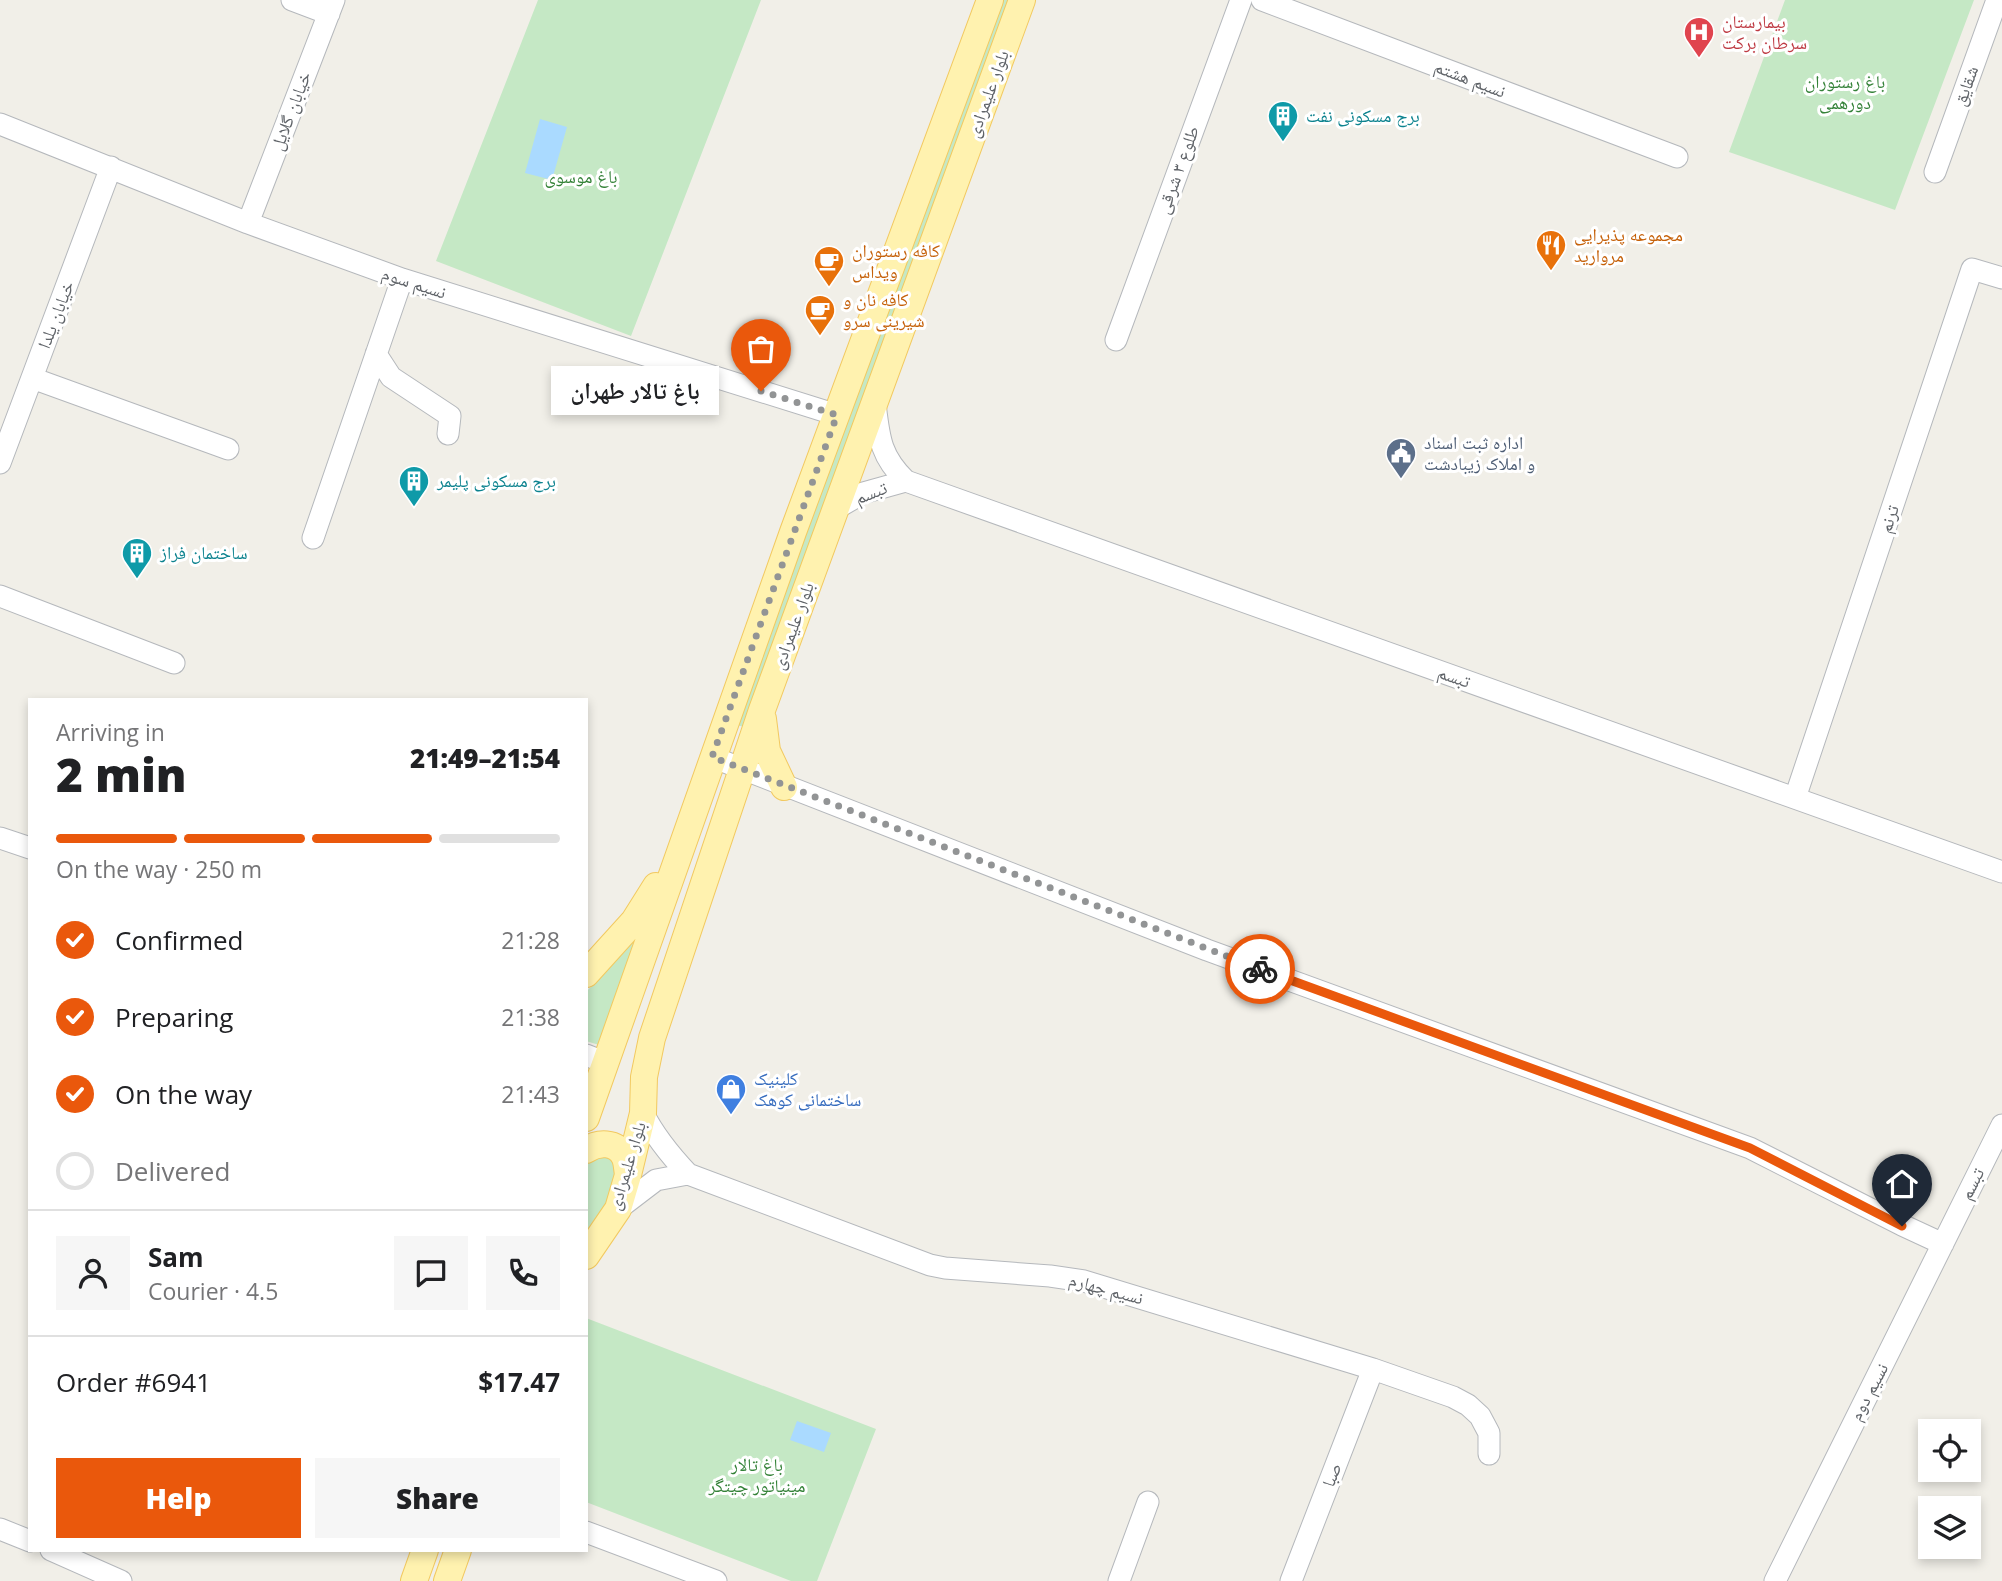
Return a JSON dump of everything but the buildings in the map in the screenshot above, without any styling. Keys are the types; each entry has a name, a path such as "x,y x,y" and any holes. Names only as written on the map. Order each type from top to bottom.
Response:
{"main road":[{"name":"بلوار علیمرادی","path":"588,1106 596,1059 678,853 990,0"},
{"name":"بلوار علیمرادی","path":"588,1253 618,1209 643,1113 644,1077 652,1038 762,710 1022,0"},
{"path":"762,710 767,751 783,787"},
{"path":"588,972 634,921 678,853"},
{"path":"588,1149 599,1144 609,1144 625,1157 628,1175"},
{"path":"414,1581 424,1552"},
{"path":"447,1581 457,1552"}],"street":[{"path":"292,0 332,7"},
{"name":"طلوع ۳ شرقی","path":"1116,340 1241,0"},
{"name":"نسیم هشتم","path":"1262,0 1677,157"},
{"name":"شقایق","path":"1935,172 1997,0"},
{"name":"خیابان گلایل","path":"248,223 332,7"},
{"name":"نسیم سوم","path":"0,124 248,223 402,279 837,415"},
{"name":"خیابان یلدا","path":"0,463 111,167"},
{"name":"ترنم","path":"1795,798 1972,269 2002,278"},
{"path":"313,538 402,279"},
{"path":"376,354 391,377 450,416 448,434"},
{"path":"32,378 228,449"},
{"name":"تبسم","path":"875,403 882,449 891,467 906,481 2002,872"},
{"name":"تبسم","path":"837,508 863,493 906,481"},
{"path":"0,596 174,663"},
{"path":"712,757 783,787 1207,950 1750,1148 1902,1226 1943,1244"},
{"path":"0,838 28,847"},
{"name":"نسیم چهارم","path":"643,1113 665,1149 688,1174 930,1265 1084,1281 1373,1369 1468,1405 1480,1416 1489,1433 1489,1454"},
{"name":"تبسم","path":"1943,1244 2002,1125"},
{"path":"618,1209 656,1181 688,1174"},
{"name":"نسیم دوم","path":"1775,1581 1943,1244"},
{"name":"صبا","path":"1291,1581 1373,1369"},
{"path":"1119,1581 1148,1502"},
{"path":"0,1528 28,1540"},
{"path":"588,1533 716,1581"},
{"path":"56,1552 121,1581"}],"green space":[{"name":"باغ موسوی","path":"538,0 761,0 631,336 436,261"},
{"path":"1003,0 1014,0 745,727 736,725"},
{"name":"باغ رستوران دورهمی","path":"1785,0 1974,0 1895,210 1729,152"},
{"path":"644,921 599,1045 588,1042 588,990 624,952"},
{"path":"610,1153 623,1192 588,1229 588,1159"},
{"name":"باغ تالار مینیاتور چیتگر","path":"588,1319 876,1429 817,1581 791,1581 588,1503"}],"water":[{"path":"540,119 567,127 552,180 525,173"},
{"path":"797,1421 831,1433 824,1452 790,1440"}],"way so far":[{"path":"761,391 837,415 712,757 783,787 1260,969"}],"place":[{"name":"بیمارستان سرطان برکت","path":"1699,59"},
{"name":"برج مسکونی نفت","path":"1283,143"},
{"name":"مجموعه پذیرایی مروارید","path":"1551,272"},
{"name":"کافه رستوران ویداس","path":"829,288"},
{"name":"کافه نان و شیرینی سرو","path":"820,337"},
{"name":"باغ تالار طهران","path":"761,391"},
{"name":"اداره ثبت اسناد و املاک زیبادشت","path":"1401,480"},
{"name":"برج مسکونی پلیمر","path":"414,508"},
{"name":"ساختمان فراز","path":"137,580"},
{"name":"کلینیک ساختمانی کوهک","path":"731,1116"}],"route":[{"path":"1260,969 1750,1148 1902,1226"}]}
